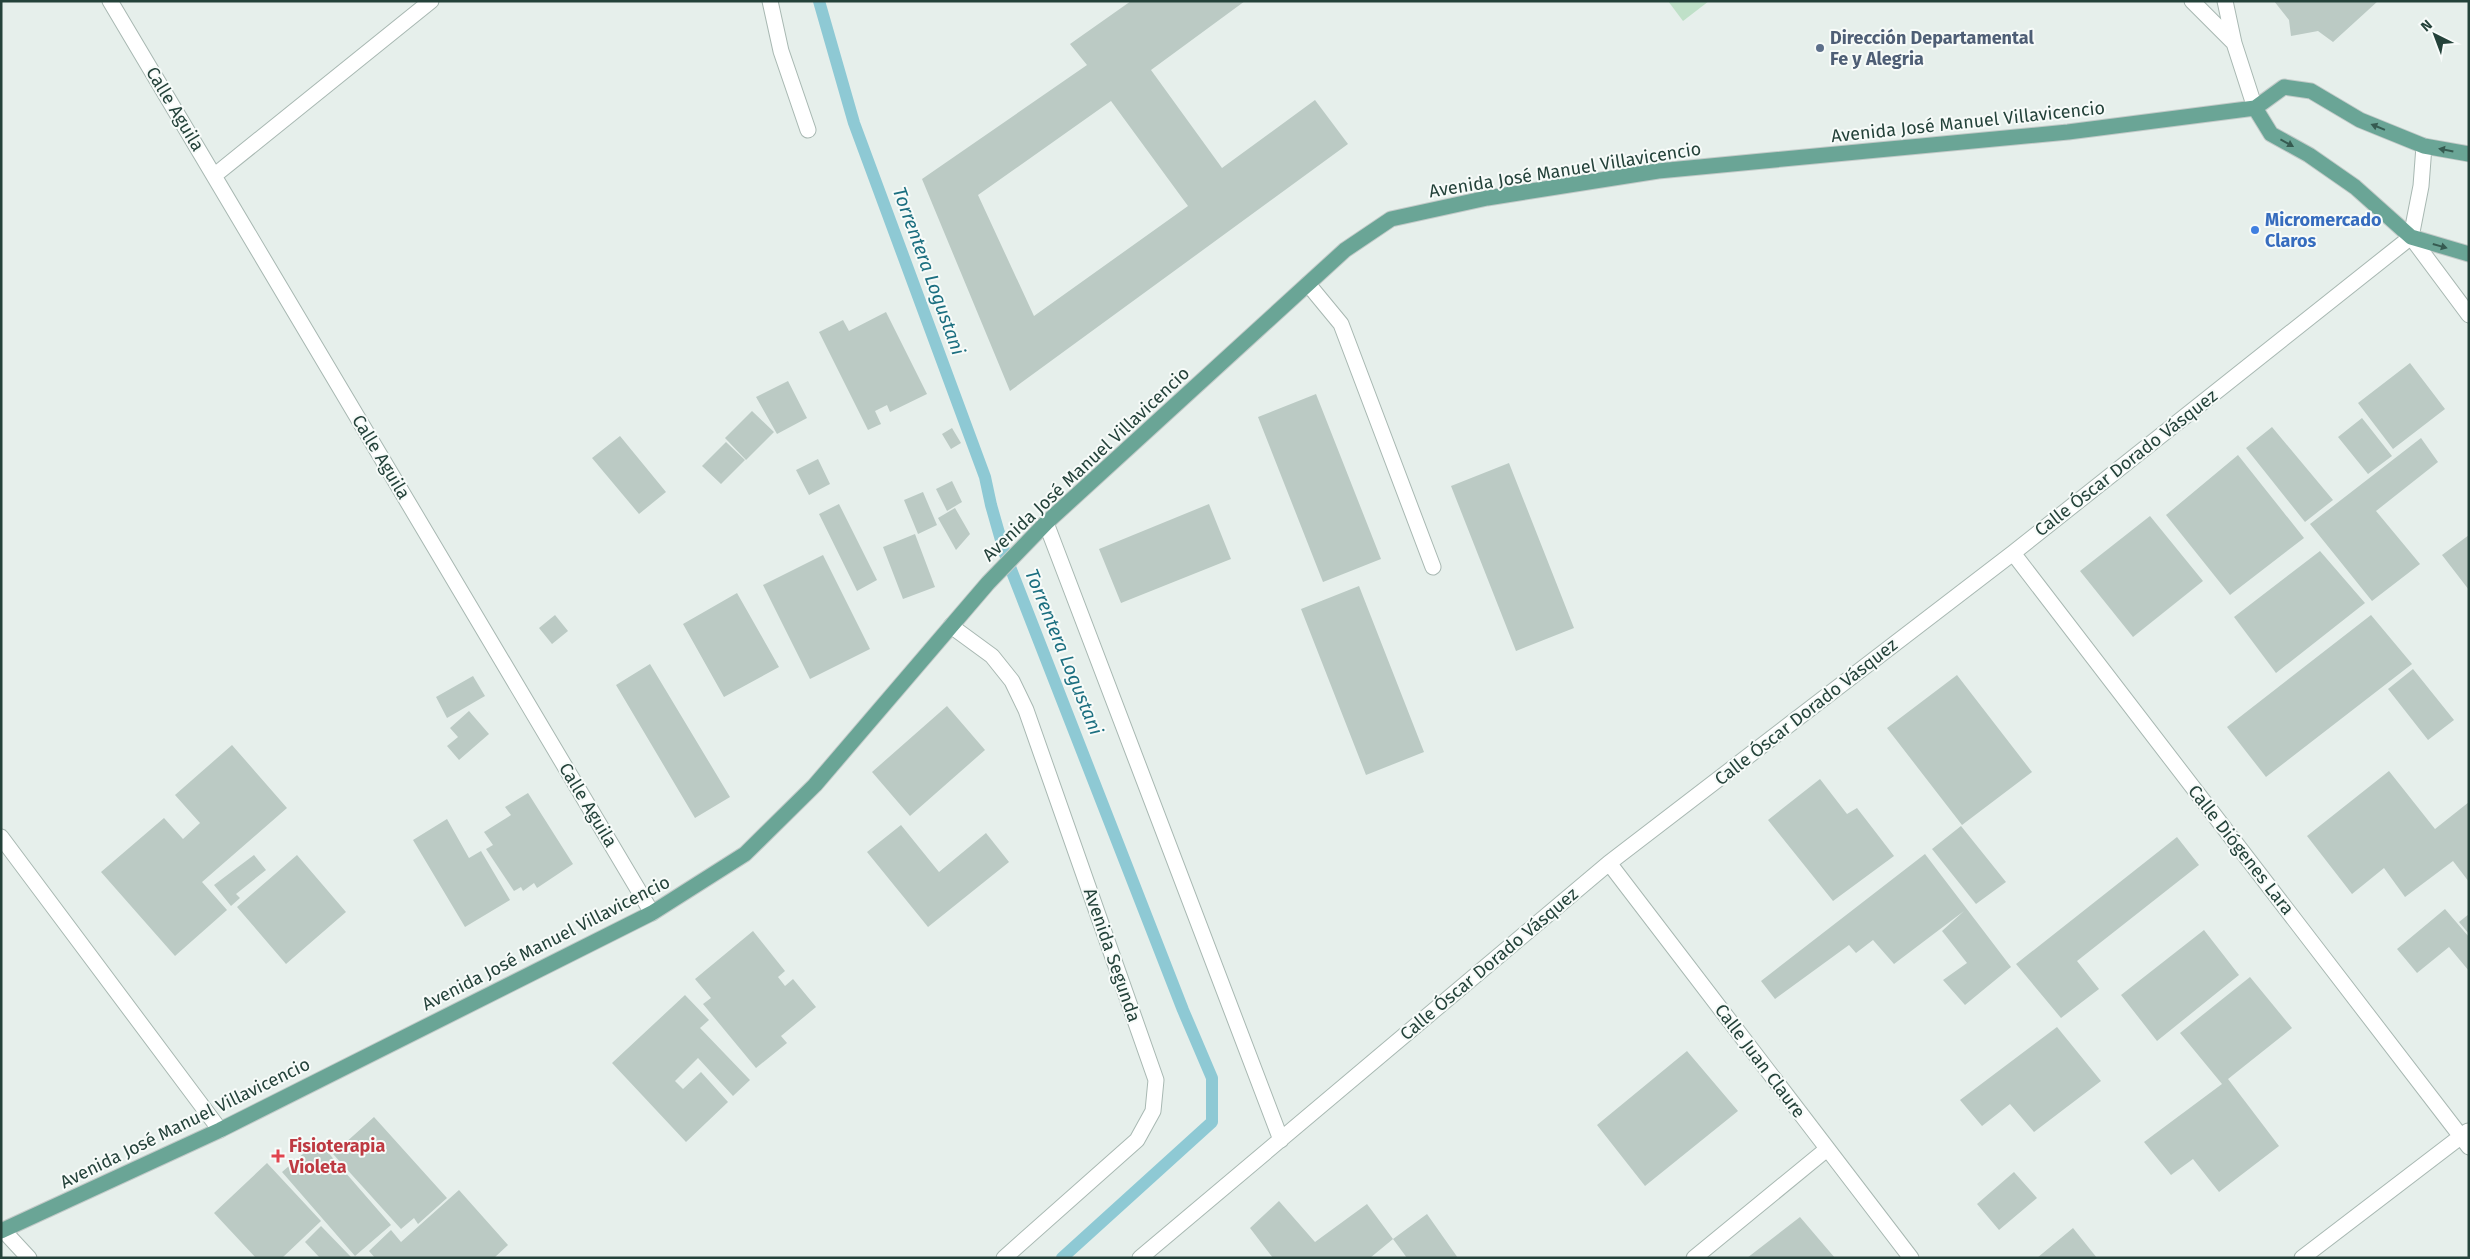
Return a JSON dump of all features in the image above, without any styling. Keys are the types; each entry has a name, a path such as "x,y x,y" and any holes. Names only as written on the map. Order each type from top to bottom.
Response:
{"main road":[{"name":"Avenida José Manuel Villavicencio","path":"2,1231 220,1130 652,913 744,854 815,785 988,583 1046,523 1345,250 1391,220 1487,198 1658,171 2068,132 2255,108 2284,87 2311,91 2360,120 2424,146 2469,154"},
{"path":"2255,108 2271,134 2309,155 2355,187 2411,237 2469,254"}],"street":[{"name":"Calle Aguila","path":"110,1 652,913"},
{"path":"214,176 431,1"},
{"path":"770,1 781,51 808,130"},
{"path":"2192,1 2234,42"},
{"path":"2225,1 2234,42 2255,108"},
{"path":"2424,146 2421,186 2411,237 2469,315"},
{"name":"Calle Óscar Dorado Vásquez","path":"1140,1258 1609,863 2013,553 2411,237"},
{"path":"1308,284 1341,324 1433,567"},
{"path":"1046,523 1281,1140"},
{"name":"Calle Diógenes Lara","path":"2013,553 2466,1138"},
{"name":"Avenida Segunda","path":"951,626 992,656 1012,681 1026,710 1156,1080 1152,1111 1137,1140 1004,1258"},
{"path":"1,837 220,1130"},
{"name":"Calle Juan Claure","path":"1609,863 1910,1258"},
{"path":"2302,1258 2466,1138"},
{"path":"1694,1258 1827,1149"},
{"path":"2,1231 29,1258"}],"green space":[{"path":"1668,1 1709,1 1683,21"}],"building":[{"path":"1131,1 1245,1 1151,70 1222,168 1315,100 1348,144 1010,391 922,179 1087,65 1070,44","holes":["1111,101 1188,206 1034,316 978,195"]},
{"path":"2274,1 2378,1 2333,42 2318,31 2291,36 2289,20"},
{"path":"886,312 927,394 890,412 887,405 875,411 881,424 868,430 819,332 843,320 849,331"},
{"path":"2410,363 2445,409 2393,449 2358,403"},
{"path":"788,381 807,418 777,434 756,397"},
{"path":"1316,394 1381,559 1323,582 1258,417"},
{"path":"752,411 774,432 746,460 725,438"},
{"path":"2362,418 2392,456 2368,474 2338,437"},
{"path":"2272,427 2333,500 2305,522 2246,448"},
{"path":"952,428 961,443 951,449 942,434"},
{"path":"620,436 666,492 639,514 592,458"},
{"path":"2421,438 2438,462 2376,511 2420,564 2372,601 2310,524"},
{"path":"726,442 745,460 721,484 702,466"},
{"path":"2238,455 2304,538 2230,595 2166,515"},
{"path":"818,459 830,484 809,495 796,470"},
{"path":"1509,463 1574,628 1516,651 1451,486"},
{"path":"952,481 962,502 947,511 936,489"},
{"path":"923,492 937,525 918,534 904,500"},
{"path":"839,504 877,580 857,591 819,514"},
{"path":"1209,504 1231,559 1121,603 1099,549"},
{"path":"955,508 970,534 956,550 938,518"},
{"path":"2150,516 2203,581 2133,637 2080,571"},
{"path":"915,534 935,587 903,599 883,547"},
{"path":"2469,535 2469,590 2442,555"},
{"path":"2320,551 2365,603 2276,673 2234,617"},
{"path":"823,555 870,649 810,679 763,585"},
{"path":"1359,586 1424,752 1366,775 1301,609"},
{"path":"737,593 779,667 724,697 683,624"},
{"path":"555,615 568,631 552,644 539,628"},
{"path":"2371,615 2412,664 2266,777 2227,727"},
{"path":"650,664 730,797 695,818 616,685"},
{"path":"2413,669 2454,720 2428,740 2388,689"},
{"path":"1957,675 2032,772 1962,825 1887,728"},
{"path":"473,676 485,696 447,718 436,697"},
{"path":"947,706 985,750 910,816 872,772"},
{"path":"469,711 489,734 459,760 447,746 458,737 450,728"},
{"path":"232,745 287,808 202,882 227,910 175,956 101,872 164,818 183,839 200,823 175,795"},
{"path":"2389,771 2435,829 2469,802 2469,882 2453,861 2405,897 2384,868 2352,894 2307,836"},
{"path":"1820,779 1847,814 1857,808 1894,856 1833,901 1768,820"},
{"path":"528,793 573,864 537,888 534,883 523,891 521,887 514,891 486,849 493,845 484,832 511,815 505,807"},
{"path":"447,819 469,858 481,851 510,900 465,927 413,840"},
{"path":"901,825 939,872 986,833 1009,862 928,927 867,852"},
{"path":"1961,826 2006,882 1976,904 1932,849"},
{"path":"2177,837 2199,865 2077,961 2099,989 2061,1018 2016,964"},
{"path":"1925,854 2011,967 1965,1005 1943,980 1967,963 1942,931 1964,911 1894,964 1873,940 1856,953 1849,945 1775,999 1761,981"},
{"path":"254,855 266,870 236,894 240,898 231,906 214,885"},
{"path":"297,855 346,912 286,964 237,907"},
{"path":"2445,909 2469,937 2469,971 2449,947 2417,973 2397,949"},
{"path":"2469,914 2469,934 2459,922"},
{"path":"2204,930 2239,975 2157,1041 2121,995"},
{"path":"753,931 785,971 778,977 785,986 793,979 816,1007 781,1036 787,1043 756,1068 703,1004 711,998 695,979"},
{"path":"2250,977 2292,1028 2228,1079 2279,1146 2219,1192 2193,1159 2171,1175 2144,1142 2222,1084 2180,1033"},
{"path":"685,995 709,1020 700,1028 750,1080 733,1096 698,1058 675,1081 683,1089 701,1072 728,1102 686,1142 612,1063"},
{"path":"2057,1027 2101,1081 2034,1132 2010,1104 1982,1126 1960,1100"},
{"path":"1687,1051 1738,1111 1645,1186 1597,1125"},
{"path":"374,1117 447,1198 418,1224 414,1218 401,1229 333,1154"},
{"path":"318,1141 391,1225 355,1256 282,1172"},
{"path":"267,1163 321,1221 282,1258 256,1258 214,1213"},
{"path":"2014,1172 2037,1198 1999,1230 1977,1204"},
{"path":"459,1190 508,1245 494,1258 375,1258 369,1251 391,1230 401,1242"},
{"path":"1279,1201 1315,1242 1367,1204 1393,1239 1370,1258 1273,1258 1250,1228"},
{"path":"1427,1214 1458,1258 1407,1258 1393,1239"},
{"path":"1800,1217 1835,1258 1747,1258"},
{"path":"321,1226 352,1258 320,1258 305,1242"},
{"path":"2073,1228 2097,1258 2037,1258"}],"waterway":[{"name":"Torrentera Logustani","path":"819,1 854,123 985,477 1005,554 1183,1010 1212,1078 1212,1122 1062,1258"}],"place":[{"name":"Dirección Departamental Fe y Alegria","path":"1820,48"},
{"name":"Micromercado Claros","path":"2255,230"},
{"name":"Fisioterapia Violeta","path":"278,1156"}]}
